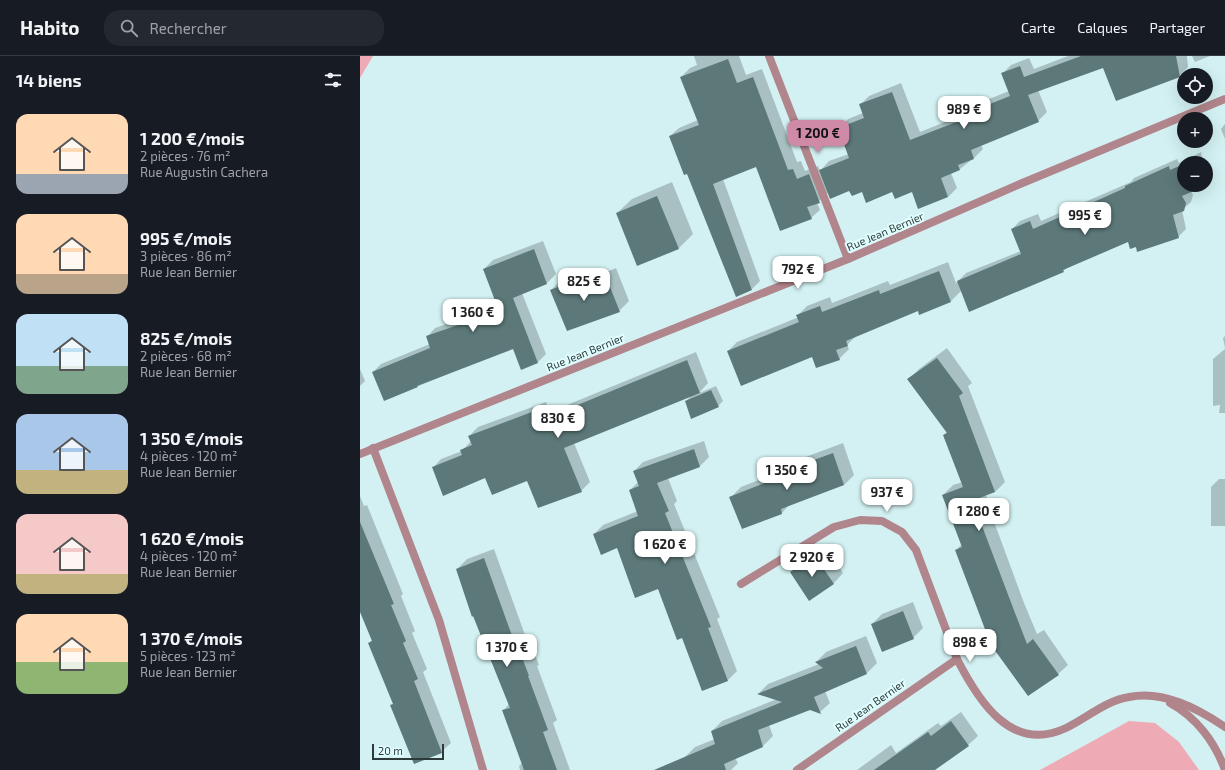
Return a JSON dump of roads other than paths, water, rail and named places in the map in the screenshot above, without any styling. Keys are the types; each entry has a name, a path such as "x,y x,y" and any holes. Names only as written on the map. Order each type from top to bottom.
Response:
{"street":[{"path":"769,56 848,259"},
{"name":"Rue Jean Bernier","path":"360,454 848,259 1020,184 1225,99"},
{"path":"374,448 437,614 483,770"},
{"path":"741,584 834,527 860,520 882,521 902,532 916,550 956,659 976,694 994,716 1007,726 1030,734 1053,733 1066,728 1115,701 1128,697 1155,696 1190,706 1225,727"},
{"name":"Rue Jean Bernier","path":"797,770 956,659"},
{"path":"1155,696 1178,708 1196,723 1216,749 1225,770"}]}
